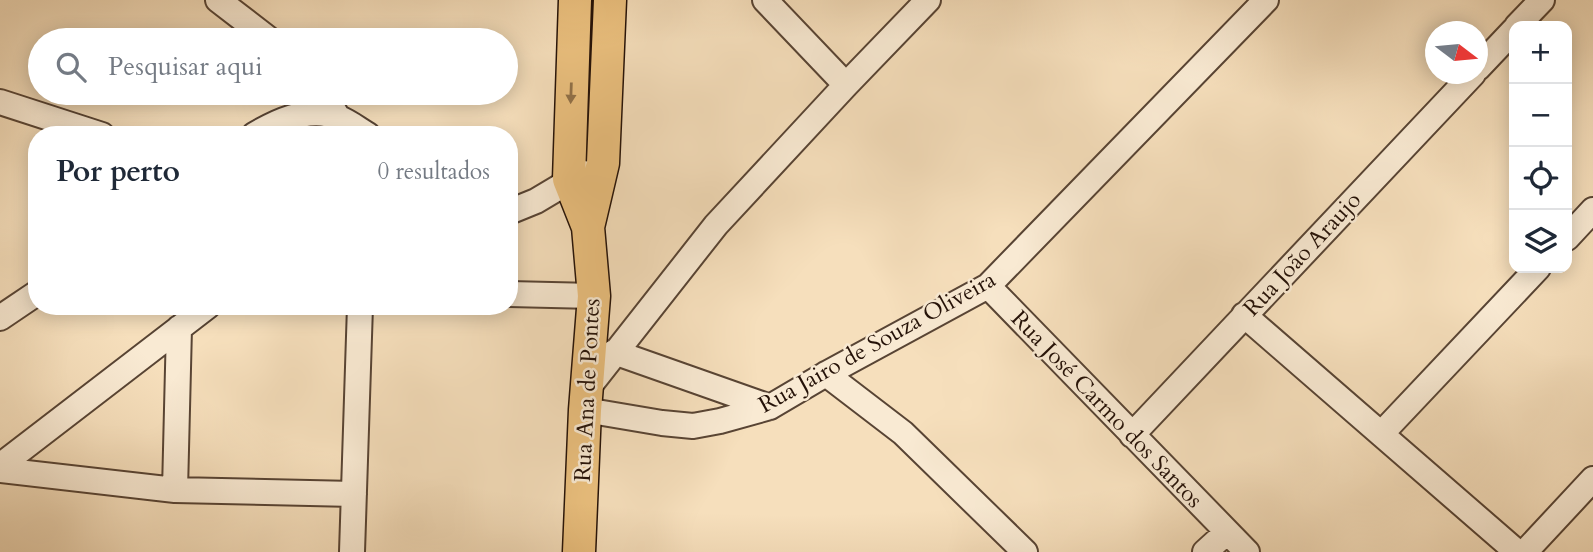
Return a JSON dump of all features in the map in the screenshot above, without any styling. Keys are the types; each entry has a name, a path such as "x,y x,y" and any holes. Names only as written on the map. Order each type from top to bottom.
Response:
{"main road":[{"name":"Rua Ana de Pontes","path":"575,0 569,179 588,228 594,296 579,552"},
{"name":"Rua Ana de Pontes","path":"588,228 603,163 610,0"},
{"path":"572,52 608,52"}],"street":[{"path":"218,0 254,28"},
{"path":"765,0 846,85"},
{"path":"586,399 614,352 716,225 928,0"},
{"name":"Rua Jairo de Souza Oliveira","path":"586,399 662,423 693,426 770,407 988,286 1266,0"},
{"path":"1522,21 1542,0"},
{"path":"1488,57 1509,35"},
{"name":"Rua João Araujo","path":"1132,435 1463,84"},
{"path":"0,102 74,126"},
{"path":"329,105 339,126"},
{"path":"269,126 296,116 339,126"},
{"path":"518,208 603,163"},
{"path":"1572,233 1593,210"},
{"path":"1382,433 1533,273"},
{"name":"Rua José Carmo dos Santos","path":"988,286 1247,552"},
{"path":"0,294 28,297"},
{"path":"518,294 594,296"},
{"path":"0,318 28,298"},
{"path":"0,468 196,315"},
{"path":"352,552 360,315"},
{"path":"1244,315 1517,552"},
{"path":"175,490 179,328"},
{"path":"614,352 770,407"},
{"path":"826,374 902,433 1025,552"},
{"path":"0,468 175,490 354,494"},
{"path":"1525,552 1593,479"},
{"path":"1205,552 1227,532"}]}
